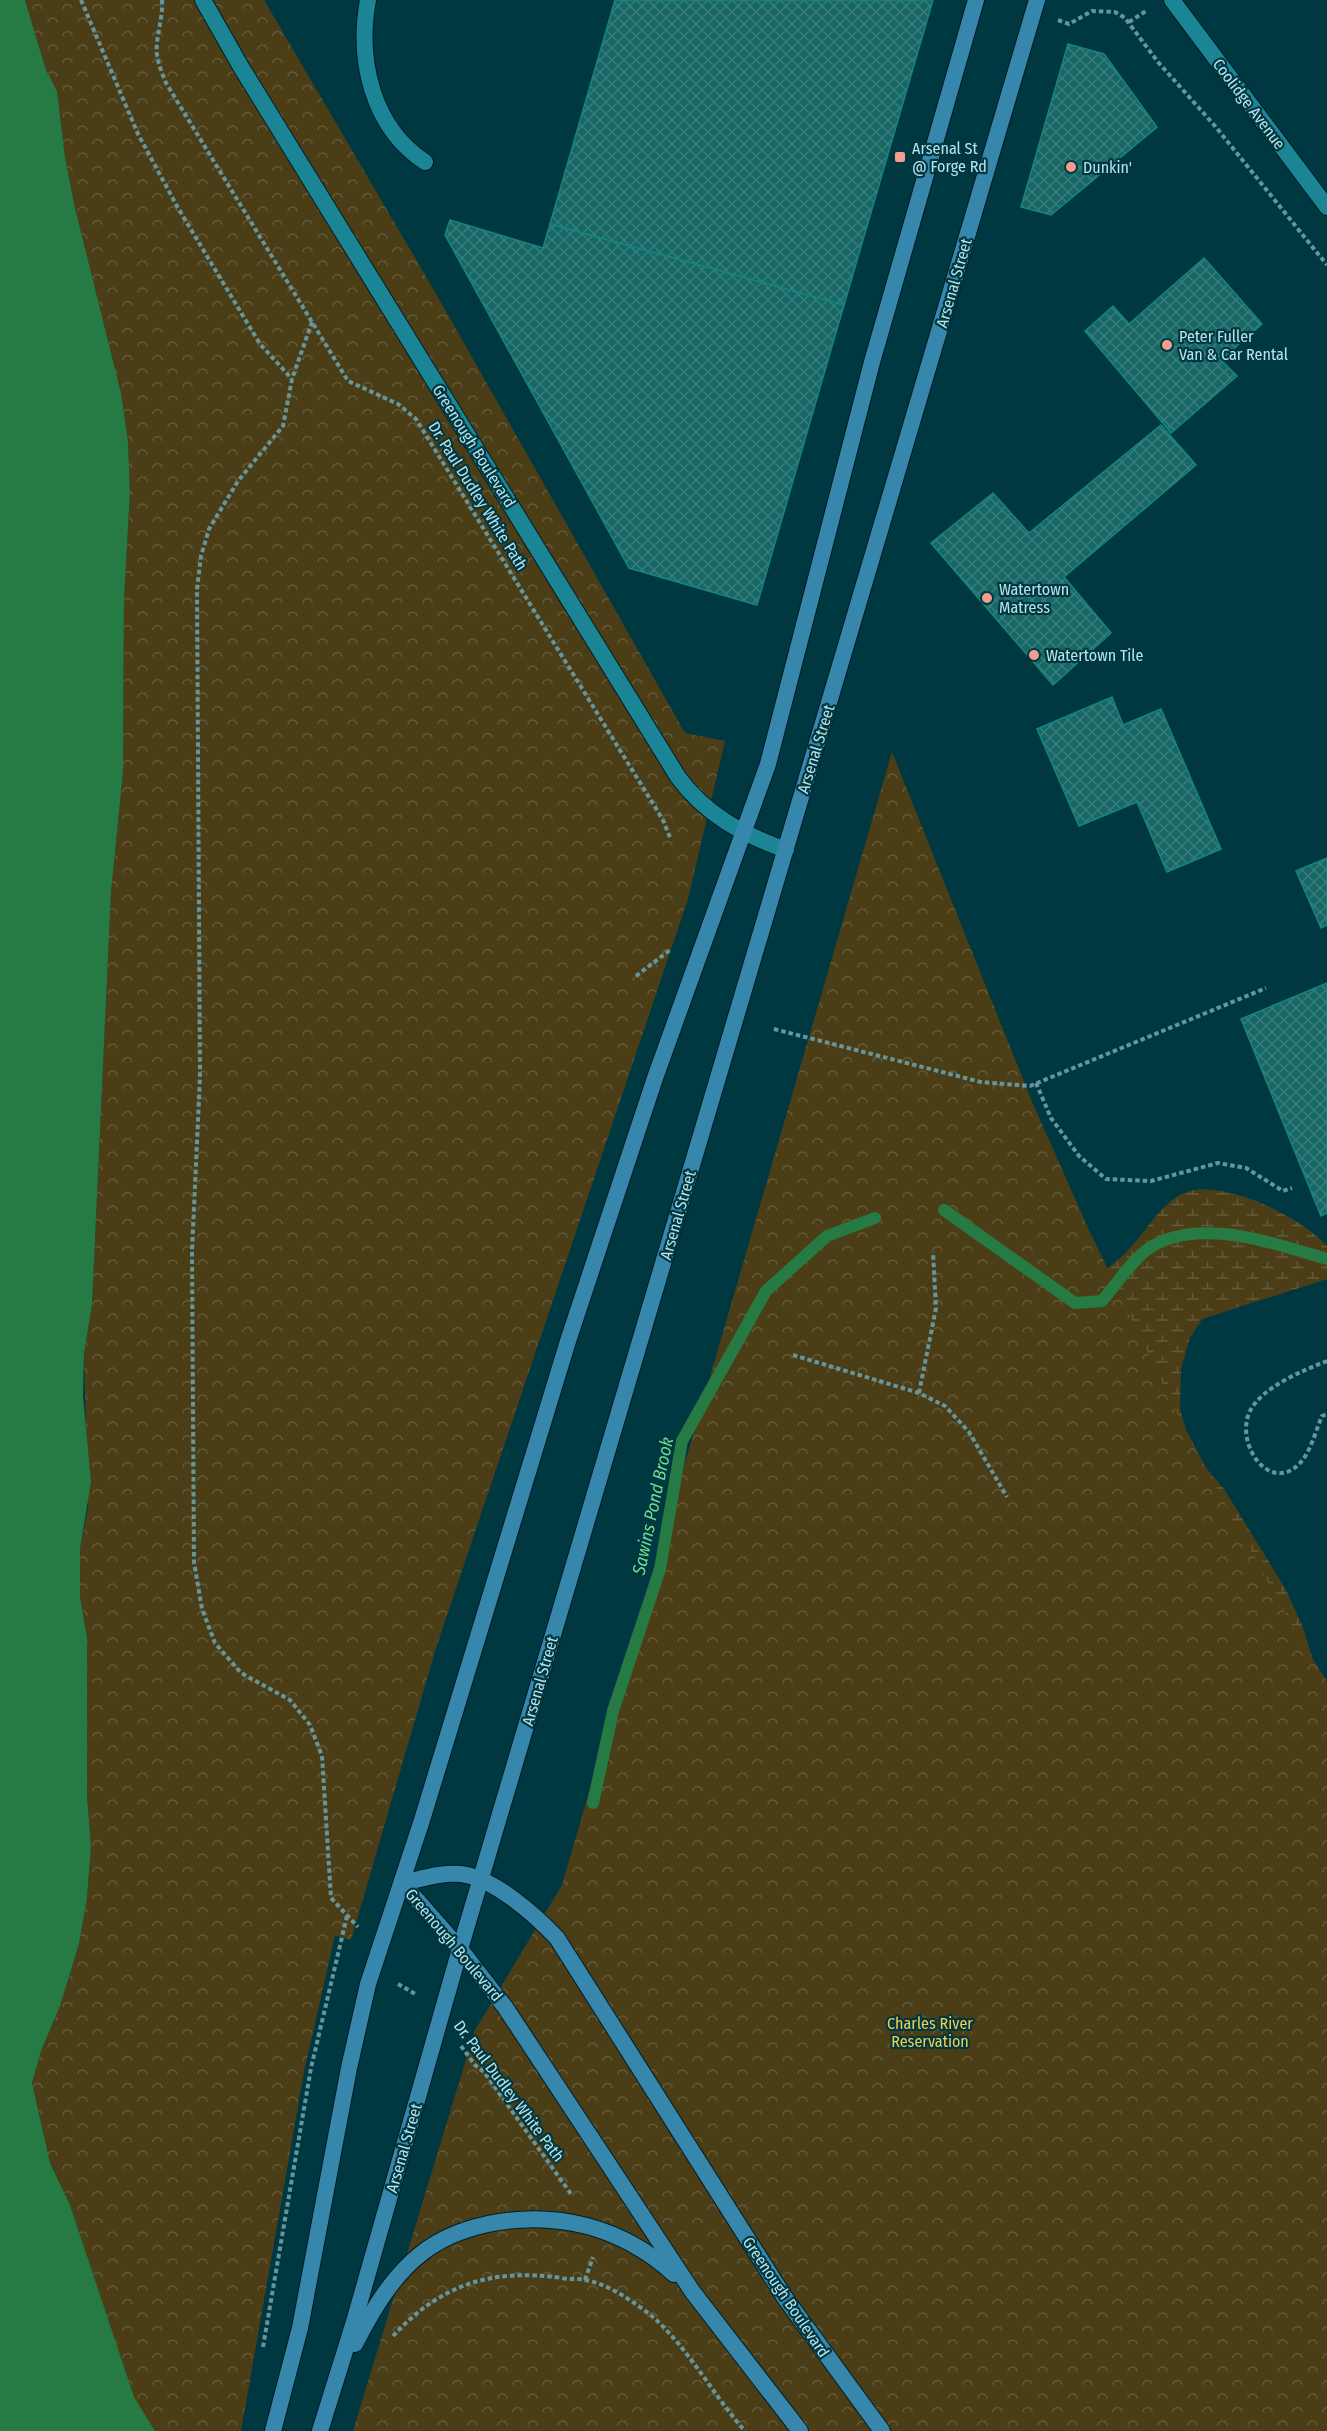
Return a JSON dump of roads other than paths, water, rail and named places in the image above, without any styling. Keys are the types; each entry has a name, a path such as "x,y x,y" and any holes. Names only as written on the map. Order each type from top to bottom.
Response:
{"main road":[{"path":"273,2431 300,2328 355,2037 379,1950 402,1883 568,1341 701,944 744,834 788,695 872,362 976,0"},
{"name":"Arsenal Street","path":"321,2431 460,1949 1037,0"},
{"name":"Greenough Boulevard","path":"402,1883 455,1874 481,1881 528,1911 557,1938 785,2298 882,2431"},
{"name":"Greenough Boulevard","path":"402,1883 460,1949 505,2007 692,2291 800,2431"},
{"path":"333,2391 363,2329 396,2278 432,2245 478,2226 538,2219 588,2225 641,2249 692,2291"}],"street":[{"name":"Greenough Boulevard","path":"203,0 241,67 665,758 691,794 706,810 744,834 786,850"},
{"path":"368,0 364,27 364,57 375,95 388,123 400,141 425,162"},
{"name":"Coolidge Avenue","path":"1172,0 1327,207"}],"waterway":[{"name":"Sawins Pond Brook","path":"944,1210 1075,1303 1102,1301 1148,1249 1168,1239 1189,1234 1212,1233 1260,1240 1327,1259"},
{"name":"Sawins Pond Brook","path":"593,1803 613,1711 660,1569 682,1441 766,1291 827,1236 875,1218"}],"place":[{"name":"Arsenal St @ Forge Rd","path":"900,157"},
{"name":"Dunkin'","path":"1071,167"},
{"name":"Peter Fuller Van & Car Rental","path":"1167,345"},
{"name":"Watertown Matress","path":"987,598"},
{"name":"Watertown Tile","path":"1034,655"}],"park label":[{"name":"Charles River Reservation","path":"930,2032"}]}
